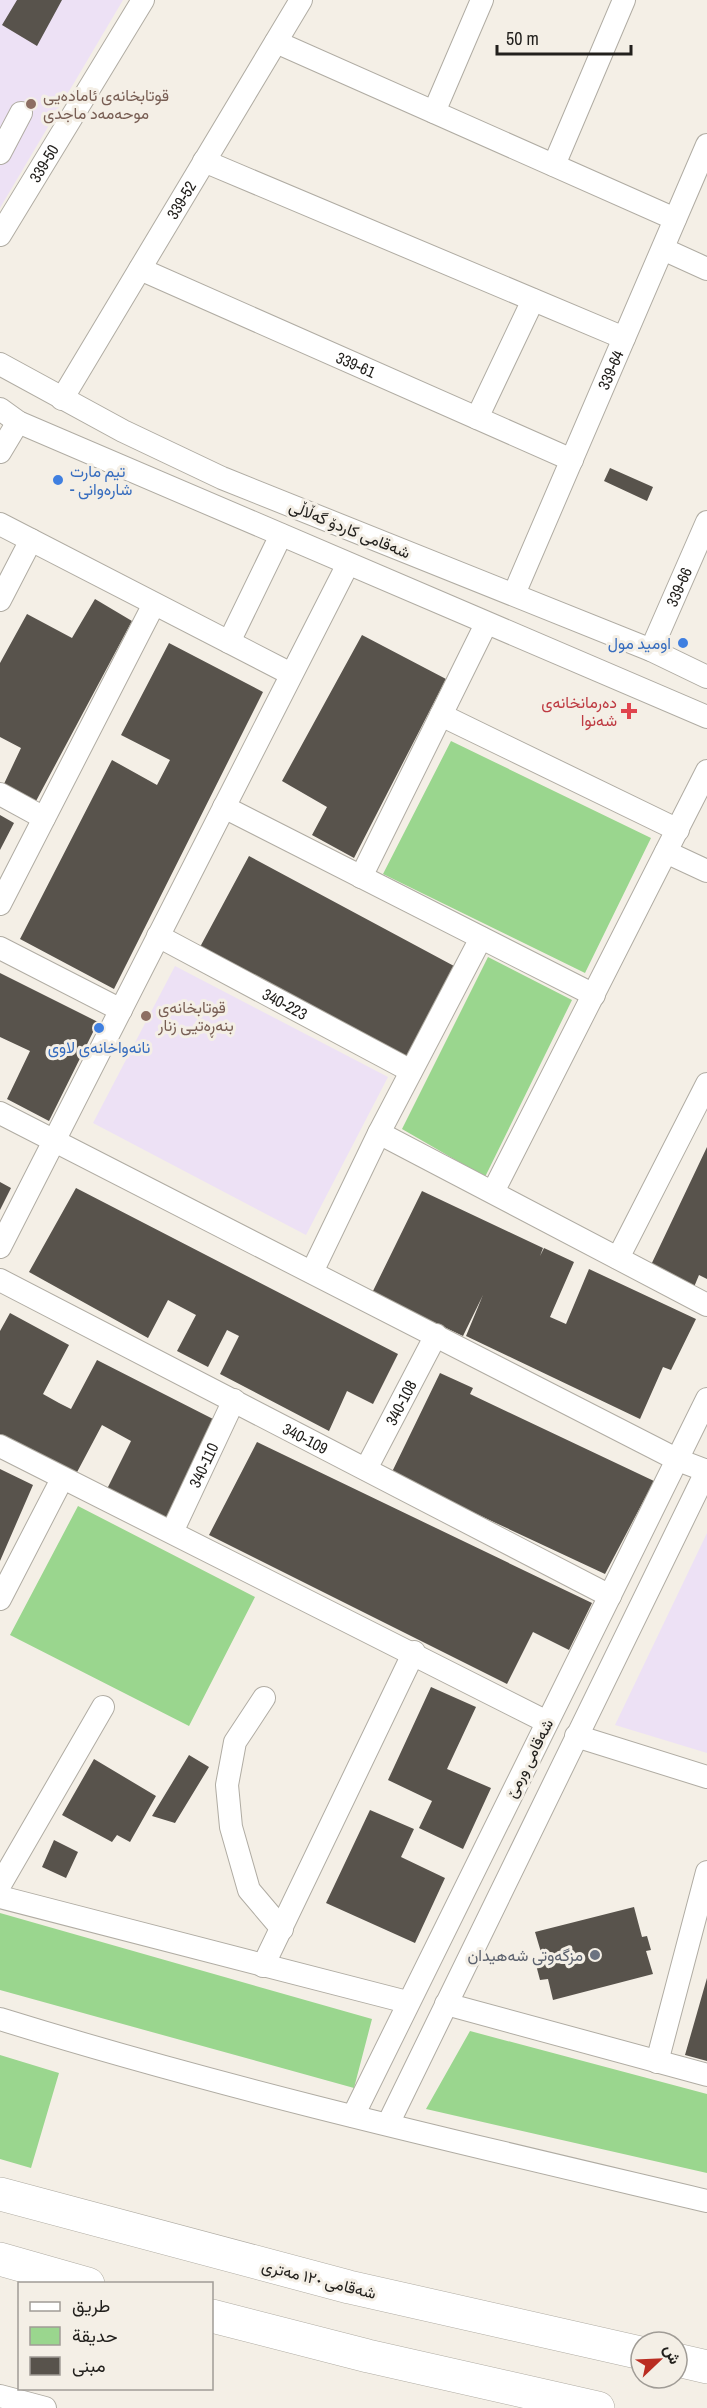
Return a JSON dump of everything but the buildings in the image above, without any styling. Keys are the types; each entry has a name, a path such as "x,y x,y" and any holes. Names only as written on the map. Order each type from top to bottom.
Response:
{"highway":[{"path":"0,2178 108,2224"},
{"name":"شەقامی ١٢٠ مەتری","path":"0,2194 349,2287 629,2350"},
{"path":"0,2259 84,2282"},
{"path":"213,2316 368,2356 598,2408"},
{"path":"689,2363 707,2367"}],"street":[{"name":"339-50","path":"0,235 143,0"},
{"name":"339-52","path":"62,399 301,0"},
{"path":"434,112 482,0"},
{"path":"554,165 624,0"},
{"path":"276,42 675,219"},
{"path":"0,153 21,112"},
{"name":"339-64","path":"514,594 707,146"},
{"path":"204,161 624,338"},
{"path":"663,249 707,269"},
{"name":"339-61","path":"140,269 572,460"},
{"path":"477,418 533,300"},
{"name":"شەقامی کاردۆ گەڵاڵی","path":"0,364 62,399 222,478 651,650 707,677"},
{"path":"0,452 9,415"},
{"name":"شەقامی کاردۆ گەڵاڵی","path":"9,415 486,624 707,717"},
{"path":"0,525 291,674"},
{"name":"339-66","path":"651,650 706,528"},
{"path":"230,642 281,535"},
{"path":"0,600 31,540"},
{"path":"0,1247 348,564"},
{"path":"0,904 154,604"},
{"path":"361,877 486,624"},
{"path":"441,716 678,830"},
{"path":"493,1192 707,771"},
{"path":"0,794 44,818"},
{"path":"224,807 594,995"},
{"path":"666,852 707,871"},
{"name":"340-223","path":"158,936 411,1071"},
{"path":"312,1272 379,1133 481,938"},
{"path":"0,948 121,1010"},
{"path":"618,1258 707,1084"},
{"path":"0,1113 678,1460 707,1471"},
{"path":"379,1133 707,1305"},
{"name":"340-109","path":"0,1280 610,1596"},
{"name":"340-108","path":"366,1469 436,1335"},
{"name":"شەقامی ورمێ","path":"353,2116 407,2002 707,1399"},
{"name":"340-110","path":"171,1532 234,1401"},
{"path":"0,1446 62,1479 414,1652 547,1722"},
{"name":"شەقامی ورمێ","path":"388,2124 707,1471"},
{"path":"0,1599 62,1479"},
{"path":"263,1966 414,1652"},
{"path":"264,1698 236,1742 228,1785 231,1827 249,1890 282,1929"},
{"path":"0,1885 11,1844 103,1707"},
{"path":"576,1736 707,1777"},
{"path":"657,2061 701,1917 707,1872"},
{"path":"0,1897 407,2002"},
{"path":"446,2004 707,2074"},
{"path":"0,2019 102,2051 353,2116 707,2201"},
{"path":"0,2396 45,2408"}],"shaded area":[{"name":"قوتابخانەی ئامادەیی موحەمەد ماجدی","path":"0,0 123,0 0,208"},
{"path":"175,966 388,1077 306,1235 93,1123"},
{"path":"707,1533 707,1753 615,1725"}],"green space":[{"path":"451,741 651,838 585,973 383,874"},
{"path":"488,957 572,1000 485,1177 402,1129"},
{"path":"78,1506 255,1597 189,1726 10,1635"},
{"path":"0,1913 372,2019 354,2088 0,1990"},
{"path":"470,2031 707,2094 707,2173 426,2109"},
{"path":"0,2055 59,2073 31,2168 0,2159"}],"place":[{"name":"قوتابخانەی ئامادەیی موحەمەد ماجدی","path":"31,104"},
{"name":"تیم مارت - شارەوانی","path":"58,480"},
{"name":"اوميد مول","path":"683,643"},
{"name":"دەرمانخانەی شەنوا","path":"629,711"},
{"name":"قوتابخانەی بنەڕەتیی زنار","path":"146,1016"},
{"name":"نانەواخانەی لاوی","path":"99,1028"},
{"name":"مزگەوتی شەهیدان","path":"595,1955"}]}
